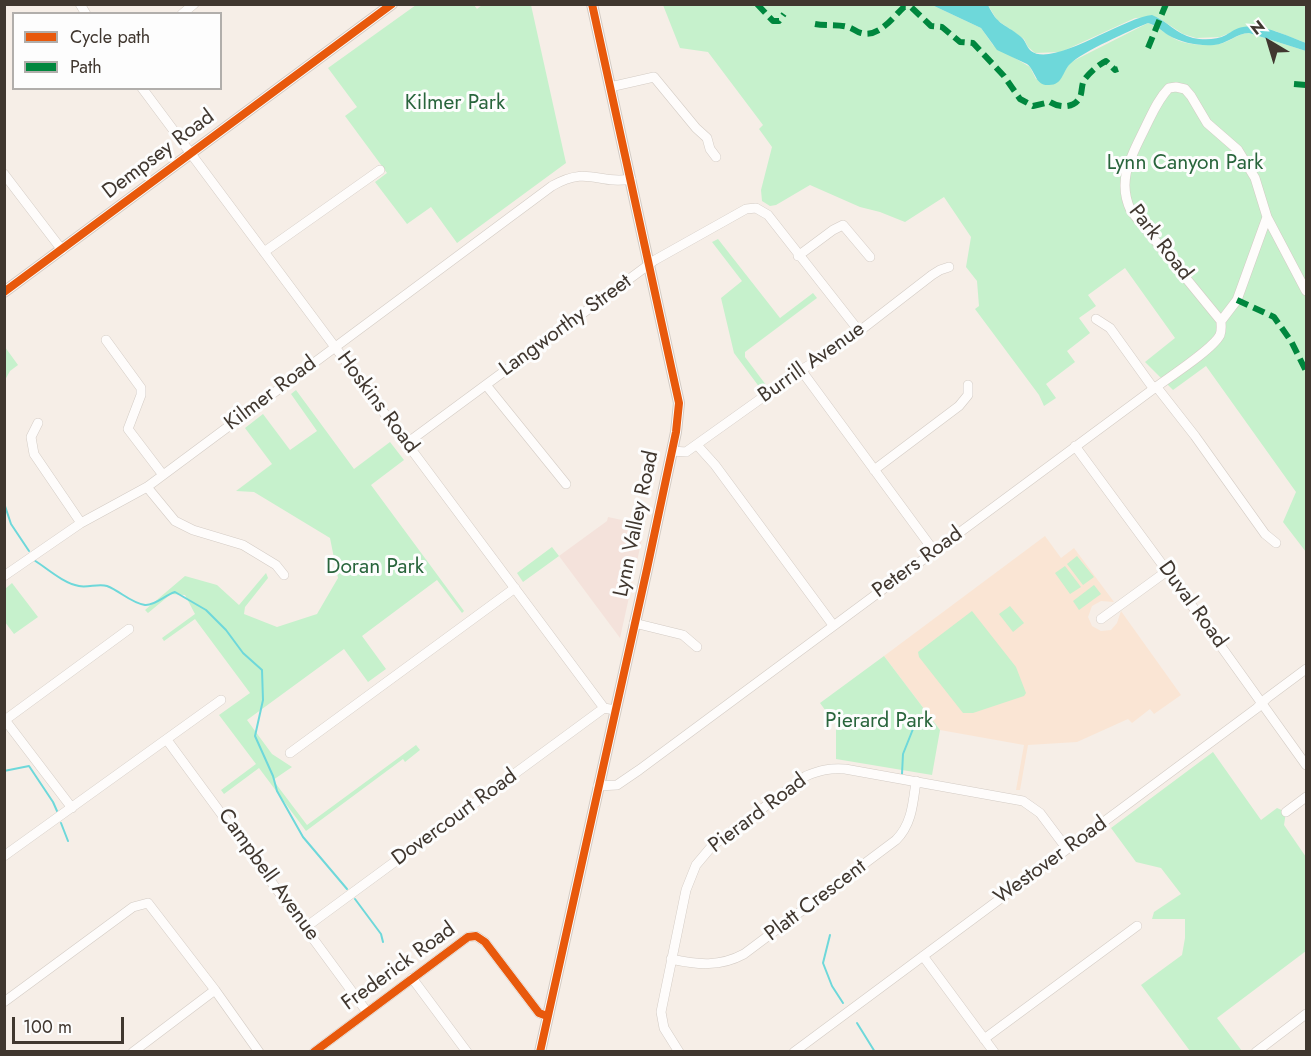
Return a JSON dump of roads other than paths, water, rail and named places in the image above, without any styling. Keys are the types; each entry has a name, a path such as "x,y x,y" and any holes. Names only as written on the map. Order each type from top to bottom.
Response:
{"street":[{"name":"Dempsey Road","path":"4,292 392,4"},
{"name":"Lynn Valley Road","path":"540,1052 598,786 609,709 634,623 676,432 679,403 592,4"},
{"path":"610,87 654,77 706,138 716,157"},
{"name":"Park Road","path":"1221,321 1131,211 1125,200 1124,180 1132,152 1158,101 1169,88 1185,89 1207,123 1238,150 1255,178 1267,217 1306,291"},
{"name":"Hoskins Road","path":"143,90 515,588 609,709"},
{"path":"264,252 380,170"},
{"path":"4,174 62,250"},
{"name":"Kilmer Road","path":"4,576 81,522 163,475 562,180 586,175 618,180 631,179"},
{"name":"Langworthy Street","path":"407,443 650,264 746,209 760,210 772,221 798,256"},
{"name":"Peters Road","path":"598,786 617,785 1211,346 1219,337 1221,321 1237,300 1267,217"},
{"path":"859,331 798,256 838,226 843,225 870,257"},
{"name":"Burrill Avenue","path":"672,451 686,452 697,445 859,331 932,275 949,267"},
{"path":"1096,319 1110,328 1151,384 1156,387 1195,436 1265,534 1276,543"},
{"path":"106,340 141,388 141,395 128,429 163,475"},
{"path":"801,370 934,551"},
{"path":"486,385 566,484"},
{"path":"874,470 959,406 968,395 968,385"},
{"path":"38,423 31,437 34,454 81,522"},
{"path":"697,445 715,465 833,625"},
{"name":"Duval Road","path":"1075,446 1306,765"},
{"path":"147,486 175,521 194,530 243,545 276,565 284,575"},
{"path":"1101,619 1167,571"},
{"path":"290,753 515,588"},
{"path":"634,623 683,635 697,647"},
{"path":"72,808 5,720 129,629"},
{"name":"Westover Road","path":"794,1052 1263,704 1267,698 1306,669"},
{"path":"4,856 221,700"},
{"name":"Dovercourt Road","path":"306,927 609,709"},
{"name":"Campbell Avenue","path":"167,740 367,1012"},
{"name":"Pierard Road","path":"679,1052 664,1028 661,1019 662,1006 688,884 696,865 712,846 795,784 819,770 832,768 1023,801 1040,813 1067,849"},
{"name":"Platt Crescent","path":"671,958 711,965 727,962 744,954 904,832 909,822 916,781"},
{"path":"1286,812 1306,797"},
{"path":"4,1002 133,907 148,903 259,1052"},
{"path":"984,1039 1137,926"},
{"name":"Frederick Road","path":"314,1052 468,937 476,936 485,942 539,1013 547,1016"},
{"path":"923,956 994,1052"},
{"path":"412,978 467,1052"},
{"path":"133,1052 215,990"},
{"path":"1256,1052 1306,1014"}],"water":[{"path":"932,5 988,5 998,21 1022,38 1031,51 1041,54 1072,48 1124,24 1152,15 1182,34 1193,38 1214,39 1236,29 1259,27 1306,43 1306,51 1249,33 1219,44 1190,43 1173,38 1148,23 1076,59 1067,67 1057,83 1044,85 1038,81 1027,64 997,50 981,28"}],"waterway":[{"path":"4,503 11,524 29,551"},
{"path":"34,560 61,579 73,584 107,586 145,605 152,604 175,592 206,610 226,630 243,653 262,670 263,700 255,736 273,776 277,791 303,837 347,889"},
{"path":"902,774 903,754 915,724"},
{"path":"4,771 29,766 57,811"},
{"path":"61,823 68,841"},
{"path":"355,899 381,934 383,942"},
{"path":"830,935 823,963 832,986 843,1003"},
{"path":"857,1023 875,1052"}],"park label":[{"name":"Kilmer Park","path":"455,104"},
{"name":"Lynn Canyon Park","path":"1185,164"},
{"name":"Doran Park","path":"375,568"},
{"name":"Pierard Park","path":"879,722"}]}
